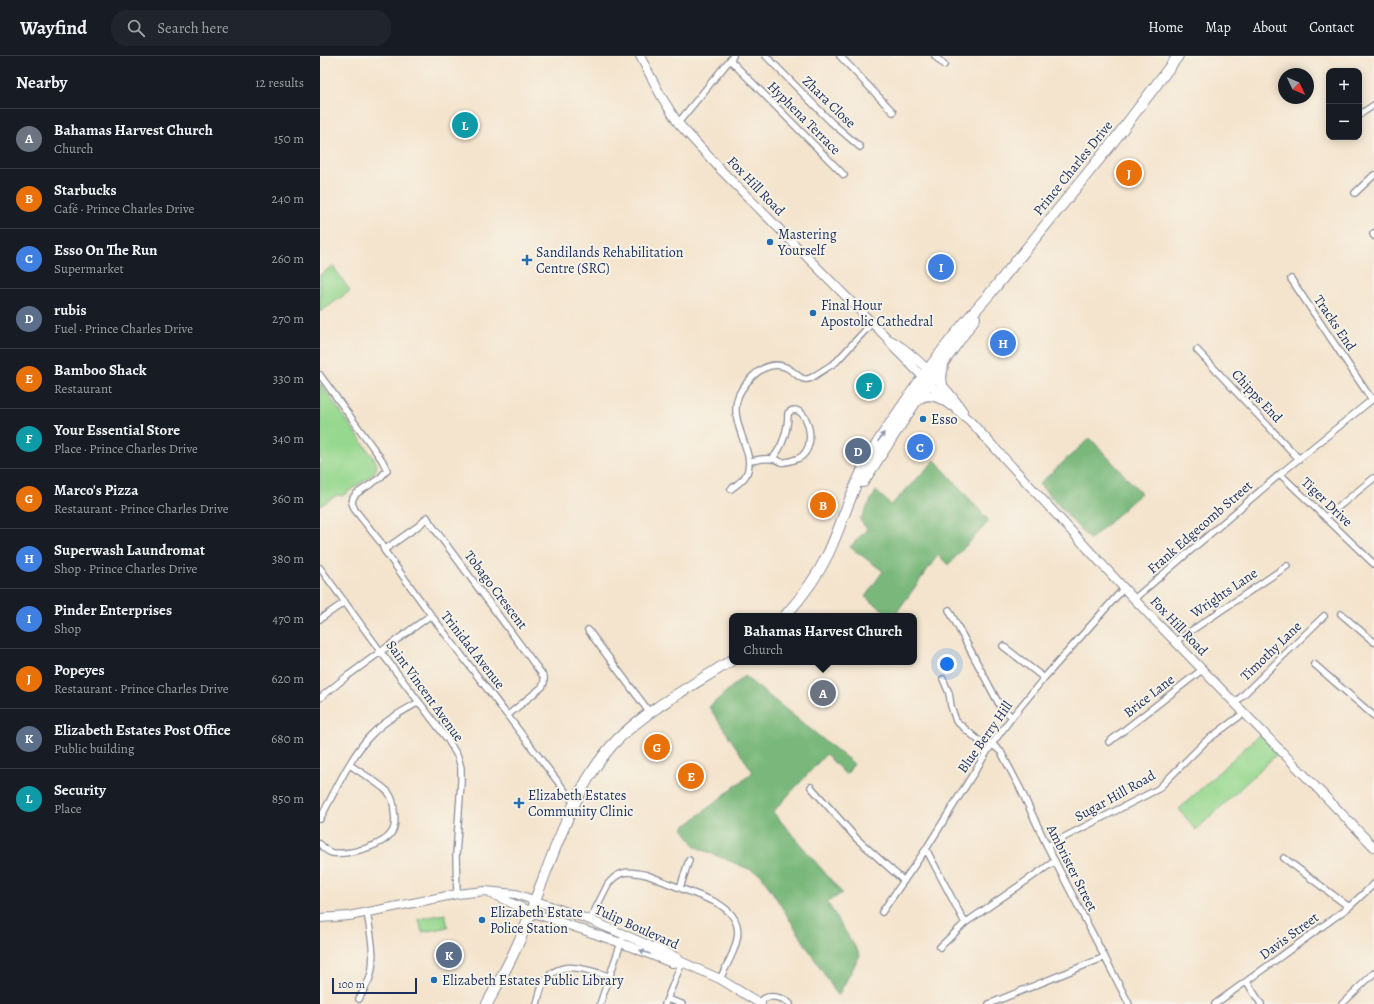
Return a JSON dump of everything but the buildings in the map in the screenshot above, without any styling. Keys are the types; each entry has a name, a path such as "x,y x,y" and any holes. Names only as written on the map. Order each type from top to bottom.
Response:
{"highway":[{"name":"Prince Charles Drive","path":"788,613 808,589 828,554 864,467 876,444 928,376 966,319 988,296 1113,142 1178,56"},
{"name":"Prince Charles Drive","path":"846,510 916,401 928,376 945,360 972,323 988,296"},
{"path":"942,386 942,368 945,360"},
{"path":"916,401 922,396 932,395 944,399 952,405"},
{"path":"487,1004 508,965 531,912 574,803 594,770 616,740 650,713 729,662"}],"main road":[{"name":"Fox Hill Road","path":"640,56 661,96 678,123 723,172 872,323 888,338 899,344 952,405 970,421 1134,599 1374,847"},
{"name":"Fox Hill Road","path":"928,376 942,386 956,400 970,421"},
{"name":"Tulip Boulevard","path":"485,891 531,912 621,943 672,963 682,962"},
{"name":"Tulip Boulevard","path":"320,918 349,916 457,894 485,891 516,894 590,920 676,957 682,962 720,979 760,1003"}],"street":[{"name":"Zhara Close","path":"766,56 831,122 860,147"},
{"path":"840,56 893,112"},
{"path":"935,56 944,65"},
{"path":"678,123 731,58"},
{"name":"Hyphena Terrace","path":"731,58 844,175"},
{"path":"1362,113 1374,105"},
{"path":"1355,193 1374,175"},
{"name":"Tracks End","path":"1292,279 1373,399"},
{"path":"731,489 743,480 749,468 750,461 736,415 736,403 740,392 747,382 762,369 774,365 791,370 802,379 808,380 836,362 872,323"},
{"name":"Chipps End","path":"1197,350 1299,459"},
{"name":"Trinidad Avenue","path":"320,375 382,460 387,470 380,478 356,494 352,503 355,510 382,544 384,550 431,615 574,803"},
{"name":"Frank Edgecomb Street","path":"1134,599 1280,474 1373,399"},
{"path":"750,461 772,459 782,462 789,461 800,457 808,450 810,442 809,424 800,412 792,410 788,413 788,420 782,446 772,459"},
{"name":"Tiger Drive","path":"1280,474 1374,564"},
{"path":"1326,517 1374,478"},
{"name":"Tobago Crescent","path":"384,550 421,524 427,518 544,677 542,687 508,715"},
{"name":"Wrights Lane","path":"1176,641 1287,566"},
{"name":"Saint Vincent Avenue","path":"320,568 381,652 448,740 458,758 461,768 461,782 456,862 457,894"},
{"name":"Blue Berry Hill","path":"882,912 926,849 992,744 1012,717 1044,678 1124,588"},
{"path":"320,619 345,602"},
{"path":"949,610 1000,706 1012,717"},
{"path":"1341,614 1373,639"},
{"path":"320,698 331,688 431,615"},
{"name":"Timothy Lane","path":"1235,703 1324,616"},
{"path":"588,630 650,713"},
{"path":"1003,646 1044,678"},
{"path":"1314,664 1374,716"},
{"name":"Brice Lane","path":"1109,742 1203,669"},
{"path":"943,679 949,693 951,706 956,721 978,740 992,744"},
{"path":"320,819 364,742 389,720 419,702"},
{"name":"Sugar Hill Road","path":"1047,846 1158,789 1206,741 1244,713"},
{"name":"Ambrister Street","path":"992,744 1001,752 1020,788 1047,846 1129,1004"},
{"path":"320,844 325,850 333,853 353,851 379,844 388,837 393,829 393,803 388,792 350,765"},
{"path":"811,787 857,838 904,881"},
{"path":"926,849 965,924"},
{"path":"1284,858 1349,907"},
{"path":"680,888 689,860"},
{"path":"940,947 965,924 1055,861"},
{"path":"590,920 608,884 612,879 623,872 647,875 721,905 732,914 736,921 738,932 737,941 720,979"},
{"name":"Davis Street","path":"1215,1004 1349,907 1374,884"},
{"path":"359,999 370,979 372,959 371,937 367,912"},
{"path":"600,1004 624,934"},
{"path":"989,1004 1104,957"},
{"path":"682,962 666,1001 682,1004"},
{"path":"537,1004 543,983 550,974 562,968 579,967 609,976"},
{"path":"1342,1004 1374,974"},
{"path":"1247,982 1261,1004"},
{"path":"760,1003 765,998 776,997 784,999 790,1004"}],"green space":[{"path":"333,266 350,291 320,312 320,275"},
{"path":"320,383 375,460 377,466 372,475 342,496 337,495 320,506"},
{"path":"1090,438 1141,493 1090,540 1039,484"},
{"path":"935,460 989,521 948,565 938,555 896,613 888,613 865,597 883,571 850,547 867,529 860,520 876,491 891,505"},
{"path":"744,676 854,764 846,775 826,754 773,812 842,893 827,902 860,955 838,996 761,874 696,847 683,828 753,772 709,707"},
{"path":"1260,734 1277,754 1196,830 1179,809"},
{"path":"445,914 448,927 422,932 419,919"}],"place":[{"name":"Security","path":"465,125"},
{"name":"Popeyes","path":"1129,173"},
{"name":"Mastering Yourself","path":"770,242"},
{"name":"Sandilands Rehabilitation Centre (SRC)","path":"527,260"},
{"name":"Pinder Enterprises","path":"941,267"},
{"name":"Final Hour Apostolic Cathedral","path":"813,313"},
{"name":"Superwash Laundromat","path":"1003,343"},
{"name":"Your Essential Store","path":"869,386"},
{"name":"Esso","path":"923,419"},
{"name":"Esso On The Run","path":"920,447"},
{"name":"rubis","path":"858,451"},
{"name":"Starbucks","path":"823,505"},
{"name":"Bahamas Harvest Church","path":"823,693"},
{"name":"Marco's Pizza","path":"657,747"},
{"name":"Bamboo Shack","path":"691,776"},
{"name":"Elizabeth Estates Community Clinic","path":"519,803"},
{"name":"Elizabeth Estate Police Station","path":"482,920"},
{"name":"Elizabeth Estates Post Office","path":"449,955"},
{"name":"Elizabeth Estates Public Library","path":"434,980"}]}
